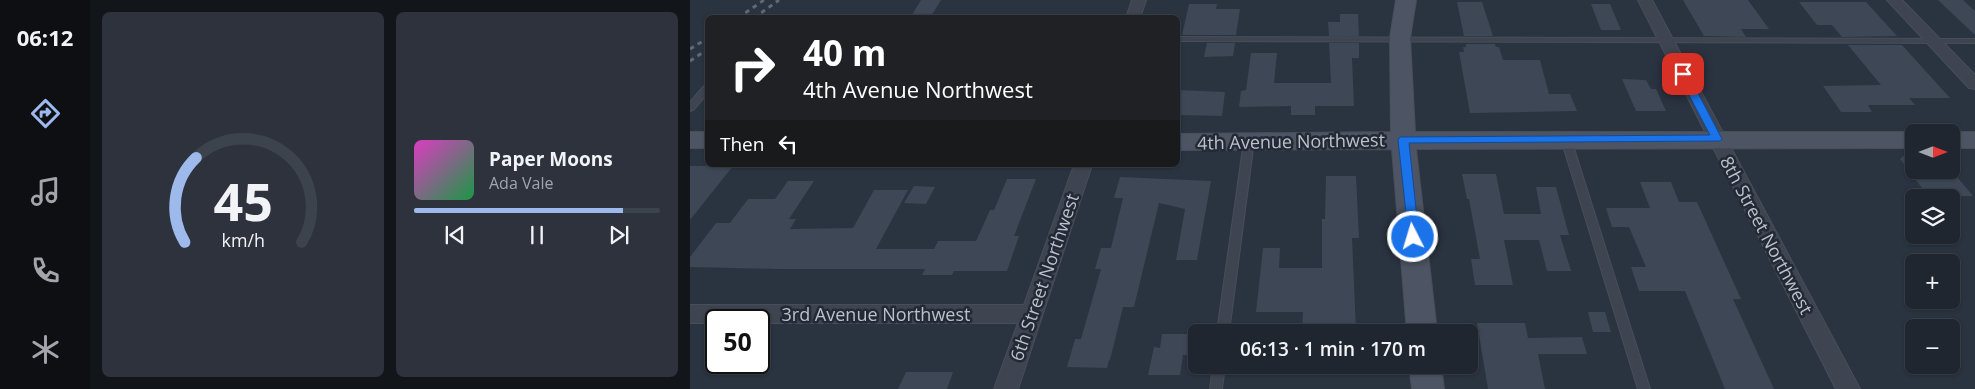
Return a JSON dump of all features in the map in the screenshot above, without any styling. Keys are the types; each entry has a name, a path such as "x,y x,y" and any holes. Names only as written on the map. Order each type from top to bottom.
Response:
{"main road":[{"path":"1406,0 1400,38 1403,140 1421,324"},
{"name":"4th Avenue Northwest","path":"1180,142 1566,139 1905,140"},
{"path":"690,140 705,140"},
{"path":"1960,140 1975,140"},
{"path":"1426,374 1428,389"}],"street":[{"path":"1134,15 1140,0"},
{"name":"8th Street Northwest","path":"1645,0 1848,389"},
{"path":"1894,0 1975,84"},
{"name":"6th Street Northwest","path":"1006,389 1082,167"},
{"name":"3rd Avenue Northwest","path":"690,314 1032,314"}],"lane":[{"path":"1180,39 1400,38 1667,42 1975,41"},
{"path":"690,108 705,90"},
{"path":"1566,139 1644,389"},
{"path":"1224,324 1249,141"},
{"path":"1216,389 1218,374"}],"building":[{"path":"921,0 941,0 932,15 912,15"},
{"path":"1683,0 1748,0 1769,29 1741,29 1746,37 1704,36"},
{"path":"1938,0 1963,0 1975,11 1975,35"},
{"path":"1457,2 1482,2 1493,36 1464,36"},
{"path":"1799,2 1866,2 1897,36 1842,37 1832,25 1817,25"},
{"path":"1189,4 1217,4 1216,9 1240,9 1236,35 1182,35"},
{"path":"1591,4 1610,4 1621,30 1601,30"},
{"path":"1340,14 1358,14 1359,36 1329,36 1328,22 1340,22"},
{"path":"1207,43 1235,43 1233,56 1204,57"},
{"path":"1329,43 1359,43 1359,58 1352,58 1354,106 1315,106 1315,115 1291,115 1291,106 1239,107 1241,91 1246,90 1251,53 1277,53 1274,83 1331,83"},
{"path":"1466,44 1495,44 1496,47 1499,47 1503,60 1540,60 1549,94 1570,94 1577,111 1470,113 1459,52 1464,52 1463,47 1466,47"},
{"path":"1848,45 1902,45 1950,98 1909,98 1915,105 1868,105 1872,112 1841,112 1823,86 1881,85"},
{"path":"1622,79 1646,80 1651,89 1656,89 1666,111 1636,111"},
{"path":"1180,90 1225,92 1222,116 1180,115"},
{"path":"1905,155 1905,166 1900,159"},
{"path":"690,166 732,167 690,220"},
{"path":"1462,174 1496,174 1504,214 1541,214 1536,187 1556,187 1569,235 1560,235 1571,271 1547,271 1539,240 1504,240 1513,285 1475,285 1471,259 1480,259 1469,199 1467,199"},
{"path":"1326,176 1356,176 1359,238 1352,238 1356,324 1302,324 1303,312 1256,312 1263,248 1280,248 1279,268 1322,268 1322,219 1325,219"},
{"path":"1120,177 1211,181 1197,260 1176,260 1185,209 1159,203 1134,307 1123,307 1107,368 1067,367 1075,339 1081,339 1101,269 1095,269 1101,248 1111,248 1123,198 1114,198"},
{"path":"1007,179 1036,179 1014,236 1019,236 1007,271 954,271 952,275 922,275 925,269 690,267 690,257 716,223 730,223 748,199 775,199 788,181 814,181 789,219 796,219 790,229 853,228 874,190 908,190 876,249 934,249 938,241 976,241 990,210 994,210"},
{"path":"1915,179 1959,179 1973,196 1960,196 1960,189 1923,189"},
{"path":"1640,182 1671,182 1679,202 1697,202 1741,299 1733,299 1774,389 1725,389 1685,291 1639,291 1631,267 1646,267 1629,227 1612,227 1606,208 1650,208"},
{"path":"914,186 935,187 926,204 904,203"},
{"path":"1588,312 1605,312 1611,332 1593,332"},
{"path":"1525,323 1528,338 1582,337 1587,354 1538,354 1545,389 1488,389 1477,324"},
{"path":"1162,334 1188,334 1188,355 1183,355 1180,375 1148,375 1154,347 1160,348"},
{"path":"906,372 953,372 947,389 898,389"}],"railway":[{"path":"742,15 764,0"},
{"path":"758,15 779,0"},
{"path":"690,49 705,40"},
{"path":"690,61 705,51"}],"route":[{"path":"1413,237 1403,140 1717,139 1683,74"}]}
